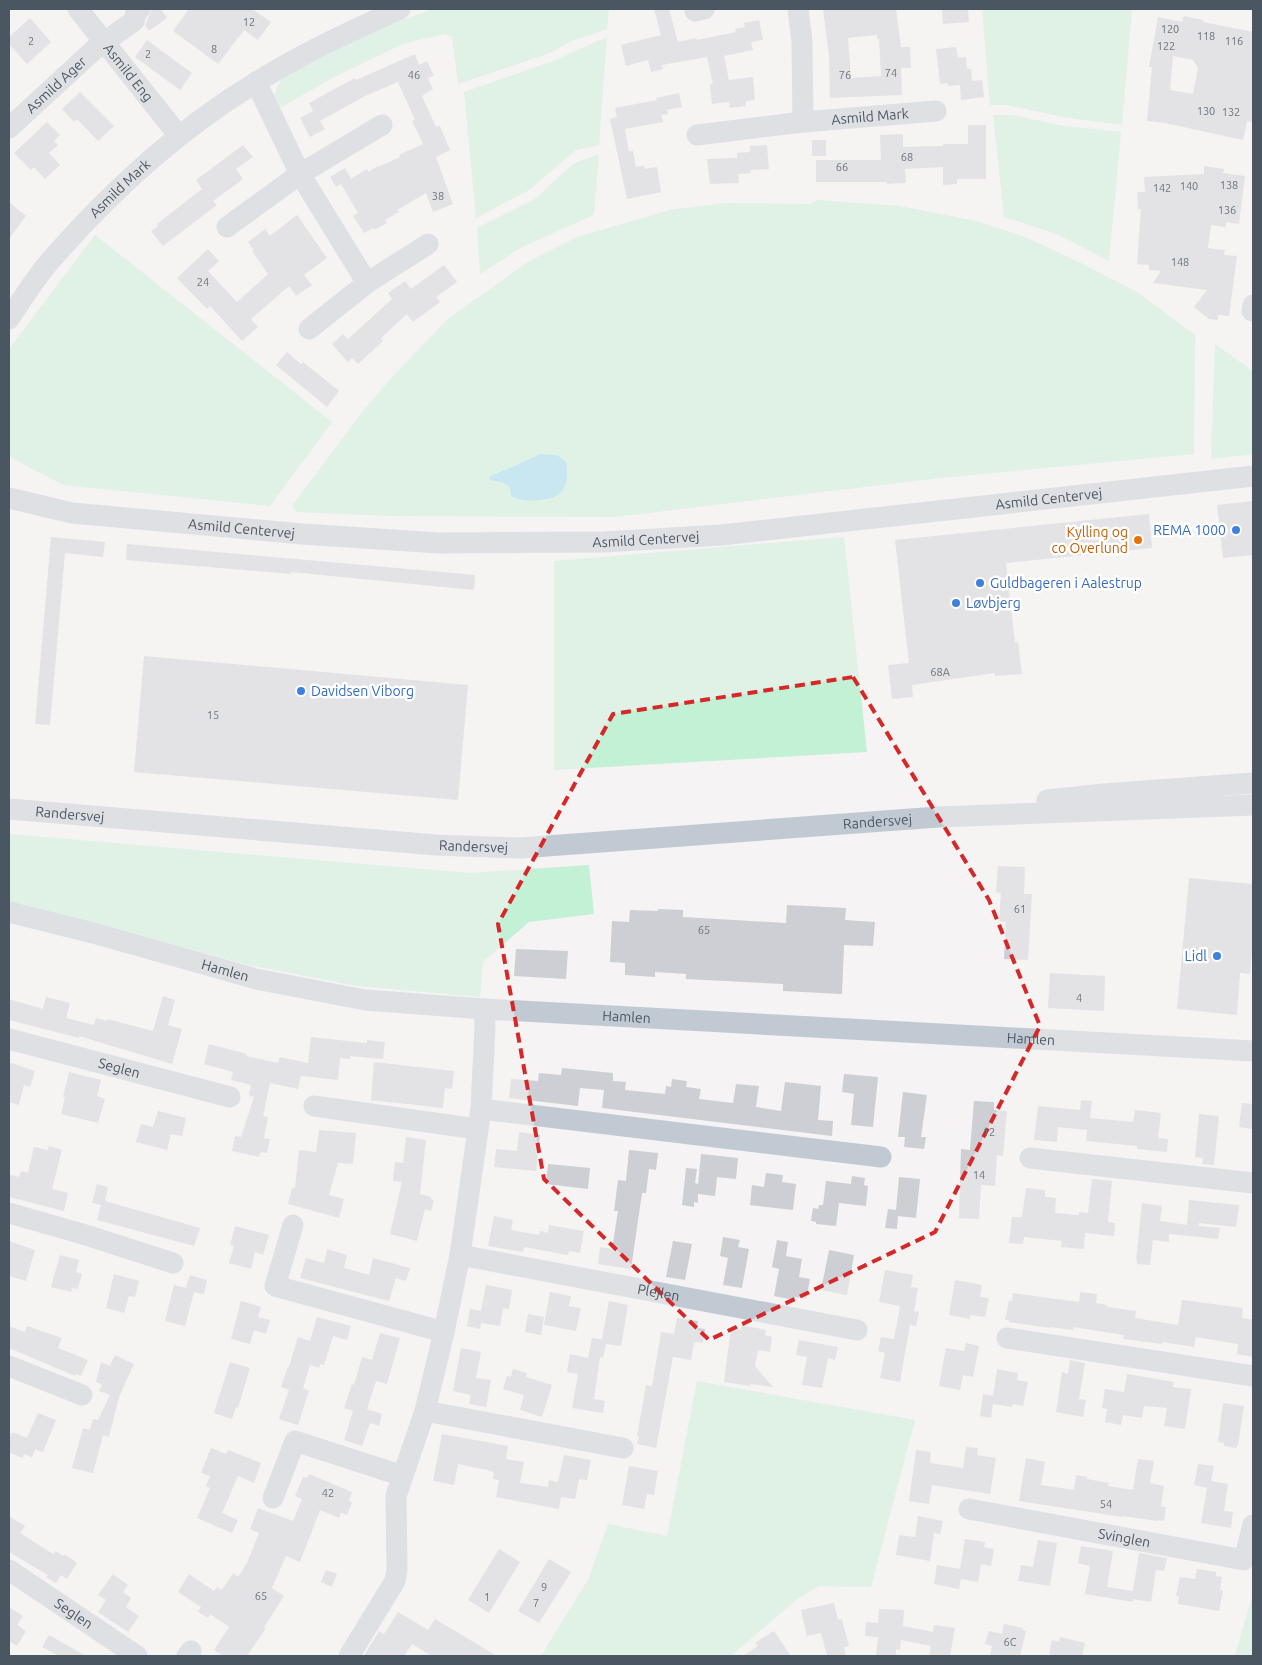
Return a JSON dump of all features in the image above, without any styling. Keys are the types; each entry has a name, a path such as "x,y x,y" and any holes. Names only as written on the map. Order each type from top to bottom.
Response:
{"street":[{"name":"Asmild Eng","path":"78,9 179,136"},
{"name":"Asmild Ager","path":"9,128 104,42 134,21 136,12 140,9"},
{"name":"Asmild Mark","path":"9,319 50,262 111,195 179,136 256,82 343,35 400,9"},
{"path":"798,9 802,42 804,122"},
{"path":"256,82 300,174 367,283"},
{"name":"Asmild Mark","path":"697,135 804,122 936,111"},
{"path":"227,226 300,174 382,125"},
{"path":"309,328 367,283 428,244"},
{"name":"Asmild Centervej","path":"9,498 72,513 302,534 439,543 605,542 721,535 1253,476"},
{"name":"Asmild Centervej","path":"9,490 37,506"},
{"name":"Randersvej","path":"938,817 1042,800 1253,783"},
{"name":"Randersvej","path":"9,809 436,845 520,848 938,817 1253,805"},
{"name":"Hamlen","path":"9,912 93,933 256,979 364,1000 484,1009 1253,1051"},
{"path":"349,1656 394,1581 397,1569 396,1496 425,1411 460,1255 479,1119 485,1027 484,1009"},
{"name":"Seglen","path":"9,1039 230,1097"},
{"path":"314,1106 479,1119 881,1157"},
{"path":"1030,1158 1253,1183"},
{"path":"9,1213 173,1263"},
{"path":"292,1225 275,1286 444,1332"},
{"name":"Plejlen","path":"460,1255 857,1330"},
{"path":"1007,1338 1253,1376"},
{"path":"9,1366 82,1395"},
{"path":"425,1411 623,1448"},
{"path":"273,1498 295,1441 404,1476"},
{"name":"Svinglen","path":"969,1509 1244,1560 1253,1525"},
{"name":"Seglen","path":"9,1570 137,1656"}],"highlighted area":[{"path":"853,677 989,900 1040,1026 935,1232 709,1340 544,1179 498,924 613,714"}],"green space":[{"path":"433,9 609,9 607,29 572,41 550,53 458,84 452,37 445,34 405,43 334,77 280,108 274,96 281,78 379,28"},
{"path":"982,9 1132,9 1122,125 1063,117 1006,105 990,105"},
{"path":"607,37 599,145 576,150 529,190 476,218 464,92 553,61"},
{"path":"993,115 1012,115 1064,126 1121,132 1109,261 1057,234 1004,217"},
{"path":"599,154 594,215 522,247 480,274 477,228 535,199 573,164"},
{"path":"817,200 899,206 976,221 1025,237 1137,292 1195,335 1194,454 940,478 615,517 389,516 297,512 292,506 363,411 392,377 448,319 531,260 577,237 670,210 725,203 810,204"},
{"path":"95,235 332,422 270,506 63,485 10,457 9,349"},
{"path":"1215,344 1253,371 1253,454 1211,459"},
{"path":"844,537 867,752 554,770 554,561"},
{"path":"9,834 469,873 589,865 594,914 529,922 483,962 480,997 357,986 249,965 9,901"},
{"path":"697,1381 915,1420 871,1587 819,1586 796,1600 731,1656 541,1656 589,1578 608,1524 667,1536"},
{"path":"1253,1593 1253,1656 1235,1656"}],"water":[{"path":"540,454 557,455 566,462 566,484 560,493 554,497 539,500 521,500 511,496 510,487 502,482 489,480 490,476"}],"building":[{"path":"152,9 161,9 167,18 149,31 145,25"},
{"path":"189,9 252,9 271,22 258,40 244,30 218,64 173,31"},
{"path":"654,9 669,9 678,42 736,32 735,29 745,27 744,23 759,20 763,40 751,42 753,50 724,56 729,80 753,77 755,100 746,101 746,106 730,108 729,102 712,104 710,84 713,84 707,57 662,65 663,69 651,72 648,60 626,66 621,45 661,35"},
{"path":"823,9 896,9 901,47 910,47 911,68 901,68 902,95 830,98 829,56","holes":["877,35 877,39 879,39 881,76 851,78 848,38"]},
{"path":"942,9 968,9 969,22 943,24"},
{"path":"1184,16 1203,20 1203,22 1253,32 1253,122 1247,121 1243,140 1165,123 1147,121 1152,67 1149,67 1158,17 1182,22","holes":["1173,56 1193,60 1198,68 1193,94 1170,90"]},
{"path":"30,18 51,42 27,64 9,44 9,37"},
{"path":"147,40 192,73 180,90 135,57"},
{"path":"956,47 958,58 966,57 967,69 971,69 972,81 982,80 984,97 961,100 960,85 948,86 948,83 940,84 936,49"},
{"path":"415,54 419,65 427,61 434,76 428,78 433,89 422,96 436,127 440,126 450,150 436,157 453,204 433,212 426,193 397,210 399,212 385,220 387,223 364,233 353,216 358,213 341,184 336,187 330,177 345,168 351,179 367,169 368,172 423,144 412,121 415,120 398,82 365,96 320,121 325,129 310,137 300,118 313,111 309,103 355,78 356,80"},
{"path":"80,92 114,126 98,141 77,119 74,122 62,109"},
{"path":"679,93 682,107 667,110 668,114 661,115 663,122 625,129 629,151 633,151 636,167 644,166 645,169 657,167 661,192 627,199 610,119 617,117 615,108 657,100 656,98"},
{"path":"47,122 60,135 54,141 58,145 49,153 60,165 45,179 34,167 31,170 14,153"},
{"path":"968,125 986,125 986,179 957,179 957,184 943,185 943,167 905,169 906,183 816,182 816,160 881,160 880,135 903,134 903,147 968,144"},
{"path":"812,140 826,140 826,156 812,156"},
{"path":"243,145 253,157 236,169 243,179 213,201 217,205 163,246 151,231 158,226 157,224 202,189 196,180"},
{"path":"767,145 769,169 750,170 751,173 738,174 739,183 710,184 707,159 737,158 737,153 750,152 750,146"},
{"path":"1204,166 1224,169 1223,173 1245,176 1239,224 1226,222 1226,227 1211,225 1208,248 1225,250 1224,255 1237,256 1229,316 1218,315 1218,320 1209,319 1194,307 1207,290 1153,283 1161,271 1149,270 1149,265 1137,264 1141,209 1138,209 1137,192 1145,192 1144,177 1204,174"},
{"path":"9,202 26,216 9,239"},
{"path":"297,215 327,258 304,275 312,285 296,296 289,286 251,319 258,327 242,341 210,306 207,309 177,278 208,249 219,261 208,271 237,302 268,274 248,242 265,229 270,236"},
{"path":"444,265 457,282 436,297 440,302 413,322 407,314 381,338 383,341 358,364 352,358 348,362 332,344 343,334 348,339 392,299 388,293 405,281 411,289"},
{"path":"287,352 301,364 303,362 339,391 327,407 276,365"},
{"name":"REMA 1000","path":"1253,501 1253,555 1223,558 1217,505"},
{"name":"Løvbjerg","path":"1149,514 1152,548 1006,563 1015,643 1018,642 1022,674 995,676 995,673 912,685 913,697 892,699 888,665 909,663 895,540"},
{"path":"51,537 105,542 103,557 65,553 50,725 35,724"},
{"path":"127,544 475,575 474,590 291,572 291,574 126,560"},
{"path":"144,656 468,685 458,800 134,772"},
{"path":"998,866 1025,867 1024,894 1032,894 1028,960 1004,959 1006,922 999,921 1001,893 996,892"},
{"name":"Lidl","path":"1189,878 1253,884 1253,939 1250,974 1240,973 1237,1015 1177,1009"},
{"path":"787,905 846,908 845,920 875,922 873,946 844,945 842,994 783,991 783,984 686,979 686,974 655,972 655,977 625,975 625,963 610,962 612,921 629,922 630,910 683,910 683,917 786,923"},
{"path":"516,949 568,951 566,979 514,976"},
{"path":"1050,973 1105,976 1104,1011 1048,1008"},
{"path":"163,996 175,1000 168,1025 182,1029 172,1064 79,1036 79,1038 9,1020 9,999 43,1009 46,997 70,1003 66,1018 94,1025 96,1018 107,1021 107,1019 153,1031"},
{"path":"311,1037 367,1043 367,1040 385,1042 383,1059 350,1056 350,1059 340,1058 338,1080 301,1076 298,1089 270,1083 263,1116 268,1117 264,1138 270,1139 267,1153 261,1152 259,1157 232,1151 235,1136 241,1137 254,1097 249,1095 251,1085 231,1080 233,1072 204,1064 209,1044 247,1054 246,1056 278,1063 280,1057 308,1063"},
{"path":"9,1062 35,1071 30,1087 24,1085 19,1105 9,1102"},
{"path":"374,1062 454,1071 452,1089 445,1088 443,1108 371,1100"},
{"path":"562,1068 613,1073 613,1081 626,1082 625,1090 665,1094 666,1086 671,1087 672,1079 687,1081 686,1087 701,1089 699,1099 733,1103 736,1084 759,1086 756,1107 781,1111 785,1082 821,1086 818,1120 833,1121 832,1136 602,1108 604,1090 580,1088 578,1106 509,1098 511,1079 538,1081 539,1073 561,1075"},
{"path":"69,1072 101,1080 97,1096 105,1099 98,1123 61,1114"},
{"path":"844,1074 878,1077 873,1127 851,1125 854,1094 842,1092"},
{"path":"903,1092 927,1095 921,1137 926,1137 924,1149 904,1147 905,1137 898,1137"},
{"path":"1081,1100 1092,1101 1090,1118 1133,1122 1135,1110 1161,1113 1158,1138 1168,1139 1167,1152 1137,1149 1137,1146 1086,1141 1087,1130 1058,1127 1057,1142 1034,1140 1038,1106 1080,1110"},
{"path":"974,1101 994,1102 994,1110 1007,1111 1003,1156 997,1155 995,1186 981,1185 979,1219 959,1218 961,1149 970,1150"},
{"path":"1242,1103 1253,1104 1253,1129 1239,1127"},
{"path":"158,1111 186,1118 182,1136 171,1134 167,1150 136,1142 141,1124 153,1127"},
{"path":"1199,1114 1219,1116 1214,1165 1202,1164 1203,1158 1195,1157"},
{"path":"319,1130 356,1133 353,1164 338,1163 329,1195 344,1199 339,1218 288,1204 292,1188 295,1188 299,1150 316,1152"},
{"path":"519,1132 540,1135 536,1171 494,1167 496,1149 517,1151"},
{"path":"406,1137 426,1140 420,1194 431,1197 434,1200 431,1211 425,1209 417,1241 390,1234 402,1182 393,1181 395,1162 403,1163"},
{"path":"49,1146 62,1150 52,1189 68,1193 64,1211 9,1197 9,1174 19,1177 21,1171 28,1173 34,1147 48,1150"},
{"path":"629,1150 658,1153 656,1170 649,1169 646,1193 642,1193 631,1269 598,1264 600,1247 612,1249 618,1211 614,1211 618,1180 626,1181"},
{"path":"701,1154 738,1158 736,1179 717,1177 715,1196 698,1194 698,1203 694,1202 694,1207 682,1205 686,1168 697,1169 695,1183 698,1184"},
{"path":"548,1164 590,1168 588,1189 546,1184"},
{"path":"766,1173 783,1175 782,1182 796,1184 793,1210 750,1205 752,1185 764,1187"},
{"path":"852,1176 865,1178 864,1185 868,1186 866,1206 839,1203 836,1226 816,1224 816,1222 811,1221 813,1208 818,1209 819,1205 823,1205 826,1181 851,1184"},
{"path":"899,1177 920,1179 916,1218 898,1216 897,1229 885,1228 888,1209 896,1210"},
{"path":"1092,1179 1112,1181 1108,1222 1115,1223 1114,1236 1085,1233 1084,1249 1061,1247 1062,1241 1024,1237 1023,1244 1009,1243 1012,1217 1022,1217 1026,1188 1045,1190 1045,1197 1056,1198 1055,1213 1079,1215 1079,1212 1088,1213"},
{"path":"97,1184 108,1187 105,1201 200,1228 194,1246 97,1220 101,1205 92,1203"},
{"path":"1189,1200 1239,1205 1236,1227 1199,1223 1199,1226 1220,1228 1218,1239 1169,1234 1169,1242 1153,1240 1150,1265 1137,1264 1142,1203 1162,1206 1160,1221 1187,1225"},
{"path":"494,1216 513,1220 511,1230 539,1235 540,1231 548,1233 549,1225 584,1231 580,1253 569,1251 568,1255 524,1247 523,1252 488,1246"},
{"path":"235,1226 269,1235 263,1255 255,1252 251,1269 229,1263 234,1246 230,1245"},
{"path":"723,1237 740,1240 738,1247 749,1249 742,1288 723,1285 728,1258 720,1256"},
{"path":"777,1240 788,1242 786,1256 802,1259 799,1277 810,1279 806,1299 795,1297 794,1300 774,1296 779,1269 772,1267"},
{"path":"9,1241 35,1250 26,1281 9,1276"},
{"path":"673,1241 692,1244 685,1280 666,1277"},
{"path":"327,1249 347,1255 344,1268 369,1275 373,1258 410,1268 406,1281 396,1278 389,1301 300,1278 306,1258 324,1263"},
{"path":"829,1250 854,1255 847,1295 821,1290"},
{"path":"60,1255 79,1260 76,1272 82,1274 78,1289 72,1288 71,1292 51,1287"},
{"path":"885,1270 913,1275 911,1287 918,1288 914,1311 919,1312 916,1326 910,1325 900,1382 880,1378 885,1353 878,1351 881,1337 894,1339 900,1306 879,1302"},
{"path":"114,1274 139,1281 135,1297 129,1296 124,1313 106,1308"},
{"path":"190,1275 207,1280 204,1294 194,1292 185,1326 165,1321 174,1285 186,1288"},
{"path":"955,1280 982,1285 980,1297 989,1298 985,1317 970,1315 970,1319 949,1315"},
{"path":"486,1285 512,1290 509,1309 503,1308 500,1326 481,1323 480,1329 467,1326 470,1309 481,1311"},
{"path":"550,1292 571,1296 569,1306 581,1308 576,1331 544,1325"},
{"path":"1080,1292 1097,1294 1096,1303 1107,1305 1107,1307 1136,1311 1135,1318 1178,1325 1182,1300 1243,1308 1242,1318 1253,1320 1253,1357 1237,1354 1238,1344 1196,1337 1194,1347 1123,1339 1124,1335 1073,1327 1073,1330 1050,1328 1005,1320 1009,1301 1012,1301 1013,1293 1079,1302"},
{"path":"241,1301 261,1307 258,1317 270,1320 266,1334 254,1330 250,1344 231,1339"},
{"path":"609,1301 628,1305 621,1346 606,1344 603,1358 600,1357 594,1399 605,1401 603,1413 572,1408 578,1374 567,1372 570,1354 588,1358 592,1338 602,1339"},
{"path":"528,1314 544,1317 541,1335 525,1332"},
{"path":"317,1317 351,1326 347,1340 333,1336 324,1365 320,1364 319,1368 310,1365 303,1388 309,1391 298,1425 279,1419 289,1390 281,1387 298,1337 310,1341"},
{"path":"677,1318 698,1321 697,1328 705,1329 703,1343 694,1342 691,1360 673,1357 656,1448 637,1444 646,1385 652,1386 661,1332 674,1334"},
{"path":"742,1325 766,1330 765,1335 772,1337 770,1352 758,1350 755,1366 773,1387 724,1382 731,1328 741,1330"},
{"path":"9,1326 25,1332 27,1326 62,1338 58,1348 88,1360 81,1376 76,1374 75,1376 9,1348"},
{"path":"380,1333 400,1338 387,1384 376,1381 367,1409 382,1414 379,1426 370,1423 362,1446 344,1440 353,1411 344,1408 352,1384 354,1385 362,1357 372,1360"},
{"path":"799,1340 838,1347 835,1360 828,1358 822,1388 802,1385 807,1357 796,1355"},
{"path":"966,1343 979,1346 973,1377 963,1375 960,1390 939,1386 946,1348 964,1351"},
{"path":"461,1348 481,1352 476,1378 491,1380 486,1407 469,1404 471,1395 453,1391"},
{"path":"115,1355 134,1364 119,1397 109,1437 103,1435 93,1473 72,1468 83,1428 90,1430 93,1419 98,1420 110,1395 99,1391 102,1385 96,1382 101,1362 110,1366"},
{"path":"1070,1360 1085,1363 1079,1399 1086,1400 1083,1417 1056,1412 1062,1372 1068,1374"},
{"path":"230,1362 250,1368 238,1408 236,1407 232,1419 214,1413"},
{"path":"513,1369 527,1373 526,1377 552,1385 542,1417 520,1410 524,1395 503,1389 507,1376 511,1377"},
{"path":"997,1369 1018,1373 1017,1380 1028,1382 1023,1406 1013,1404 1012,1407 993,1404 991,1418 980,1416 983,1394 993,1396"},
{"path":"1127,1374 1174,1382 1173,1387 1191,1389 1185,1429 1164,1426 1167,1408 1144,1406 1142,1418 1123,1415 1121,1425 1105,1422 1107,1409 1102,1408 1105,1389 1124,1392"},
{"path":"1223,1403 1244,1406 1236,1448 1224,1446 1224,1443 1218,1442"},
{"path":"38,1413 56,1420 43,1452 35,1449 32,1457 24,1454 22,1458 9,1452 9,1440 12,1432 27,1438"},
{"path":"442,1434 508,1446 506,1459 524,1462 520,1483 548,1487 549,1480 558,1482 564,1455 591,1460 587,1480 579,1479 575,1499 561,1497 559,1509 496,1497 499,1480 493,1479 494,1472 487,1470 458,1464 454,1485 433,1481"},
{"path":"966,1447 978,1448 977,1455 996,1458 990,1494 932,1485 929,1504 909,1501 916,1450 931,1452 930,1463 963,1468"},
{"path":"211,1448 226,1454 228,1450 261,1463 254,1483 238,1476 222,1513 238,1520 232,1533 197,1518 210,1488 206,1486 210,1476 201,1473"},
{"path":"1026,1458 1045,1462 1041,1485 1074,1490 1076,1475 1109,1483 1108,1486 1133,1490 1138,1459 1154,1461 1150,1483 1164,1486 1161,1506 1166,1507 1164,1521 1122,1517 1019,1501"},
{"path":"1198,1464 1214,1466 1211,1481 1228,1484 1224,1511 1233,1512 1231,1528 1201,1523 1207,1488 1194,1485"},
{"path":"629,1466 658,1471 654,1495 647,1494 644,1509 622,1505"},
{"path":"309,1474 352,1492 349,1501 352,1502 347,1515 341,1513 339,1518 320,1510 300,1562 286,1556 272,1588 284,1596 264,1627 266,1628 247,1656 224,1656 214,1650 229,1627 210,1614 208,1618 198,1612 201,1607 178,1592 189,1574 214,1591 217,1587 222,1590 233,1573 238,1577 247,1563 259,1533 250,1529 258,1508 293,1521 302,1499 295,1496 303,1477 307,1478"},
{"path":"9,1516 25,1526 20,1533 53,1554 56,1551 63,1556 64,1554 77,1563 67,1579 61,1575 56,1583 46,1577 48,1575 9,1552"},
{"path":"918,1516 943,1521 940,1534 934,1533 930,1561 896,1555 899,1535 915,1537"},
{"path":"965,1539 985,1542 984,1547 994,1549 991,1566 981,1564 978,1582 961,1579 959,1589 934,1584 937,1565 960,1569"},
{"path":"1038,1540 1057,1543 1050,1586 1018,1581 1021,1565 1033,1567"},
{"path":"1081,1546 1113,1551 1107,1587 1133,1591 1139,1553 1167,1558 1164,1571 1156,1570 1151,1602 1133,1599 1133,1602 1085,1594 1090,1566 1078,1563"},
{"path":"499,1549 520,1562 489,1613 468,1600"},
{"path":"549,1559 571,1572 539,1623 518,1611"},
{"path":"1197,1569 1216,1572 1216,1576 1222,1577 1220,1590 1223,1591 1219,1611 1178,1604 1179,1596 1176,1596 1180,1577 1195,1579"},
{"path":"326,1570 337,1574 332,1587 321,1582"},
{"path":"113,1574 128,1585 123,1592 131,1598 126,1607 139,1616 128,1632 98,1612 106,1600 98,1595"},
{"path":"834,1603 838,1620 842,1619 849,1646 844,1647 846,1656 827,1656 821,1633 807,1636 801,1610"},
{"path":"9,1607 23,1616 17,1625 26,1631 17,1646 9,1641"},
{"path":"879,1609 904,1610 903,1626 933,1632 934,1625 955,1628 950,1656 929,1656 931,1646 901,1640 900,1650 896,1649 896,1656 876,1656 878,1637 865,1636 866,1622 878,1623"},
{"path":"398,1612 428,1630 435,1619 497,1656 432,1656 412,1644 404,1656 364,1656 379,1631 384,1634"},
{"path":"1004,1624 1023,1628 1026,1631 1020,1656 990,1656 992,1646 985,1644 989,1631 1002,1634"},
{"path":"774,1631 791,1656 743,1656 758,1646 755,1643"},
{"path":"49,1635 86,1656 59,1656 42,1647"},
{"path":"1060,1637 1085,1643 1082,1656 1049,1654 1052,1640 1059,1642"}],"place":[{"name":"REMA 1000","path":"1236,530"},
{"name":"Kylling og co Overlund","path":"1138,540"},
{"name":"Guldbageren i Aalestrup","path":"980,583"},
{"name":"Løvbjerg","path":"956,603"},
{"name":"Davidsen Viborg","path":"301,691"},
{"name":"Lidl","path":"1217,956"}]}
